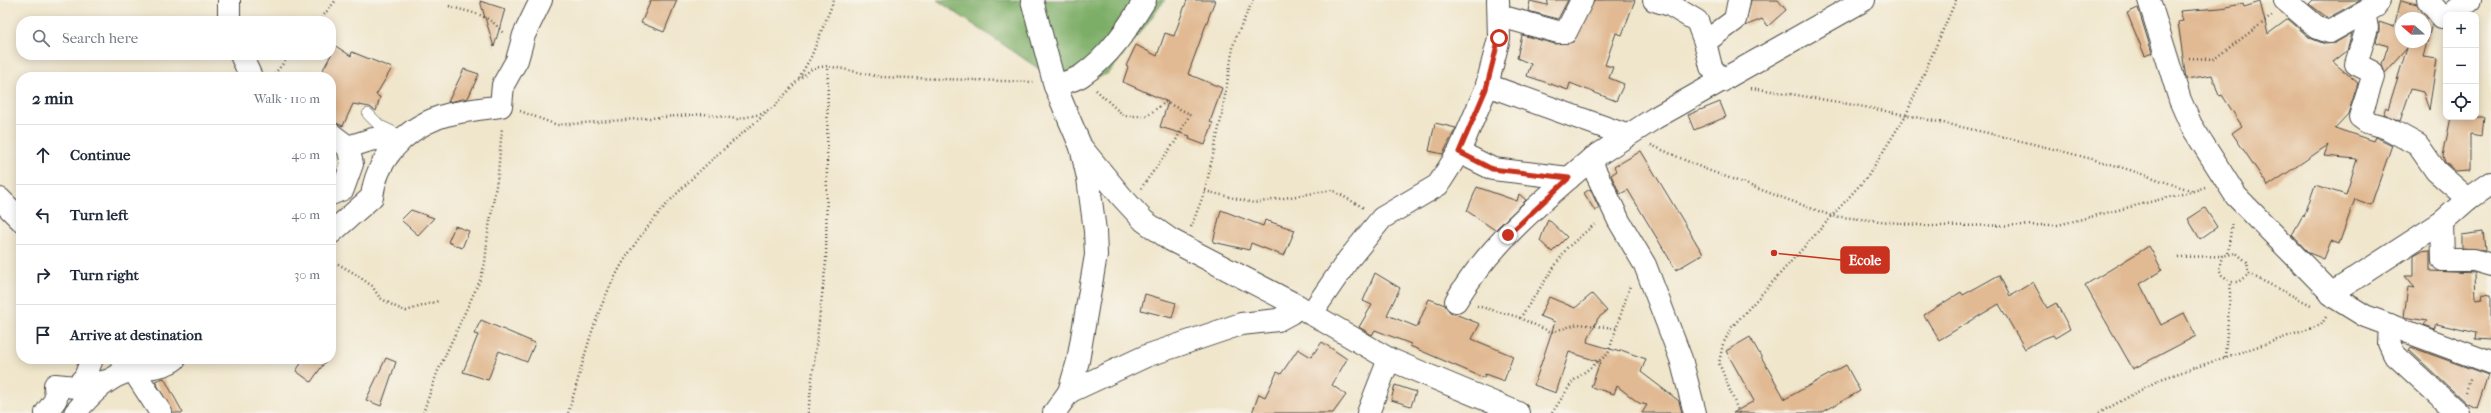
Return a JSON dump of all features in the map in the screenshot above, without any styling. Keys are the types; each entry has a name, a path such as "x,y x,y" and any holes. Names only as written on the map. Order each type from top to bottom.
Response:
{"street":[{"path":"228,0 229,16"},
{"path":"336,229 372,197 374,184 380,165 406,137 438,117 501,106 503,85 519,55 524,35 541,0"},
{"path":"1032,0 1055,86 1080,147 1088,178 1096,255 1078,361 1069,392 1054,413"},
{"path":"1055,86 1081,76 1123,35 1145,0"},
{"path":"1069,392 1153,353 1241,324 1278,320 1305,310 1382,218 1438,185 1459,152 1487,85 1499,38 1499,8 1558,32 1566,32 1582,0"},
{"path":"1654,0 1670,5 1697,21 1706,42 1711,67 1722,81"},
{"path":"1706,42 1735,20 1739,0"},
{"path":"1456,301 1486,258 1525,217 1590,160 1626,135 1864,0"},
{"path":"2149,0 2180,100 2191,124 2223,179 2236,196 2331,302 2484,360"},
{"path":"2428,0 2443,17"},
{"path":"2454,12 2470,0"},
{"path":"2287,2 2318,28 2330,32 2371,6"},
{"path":"2371,6 2356,64 2372,72 2373,76 2360,117 2367,122 2387,128 2418,145 2436,171 2468,199"},
{"path":"243,60 249,72"},
{"path":"1487,85 1626,135"},
{"path":"336,192 343,189 352,164 340,140 406,137"},
{"path":"1080,147 1144,221 1183,246 1305,310 1389,359 1518,413"},
{"path":"1459,152 1492,169 1569,178"},
{"path":"1590,160 1614,209 1645,265 1681,359 1695,413"},
{"path":"2331,302 2442,222 2468,199 2491,183"},
{"path":"2442,222 2443,260 2474,260 2491,265"},
{"path":"2390,325 2389,343 2394,354 2461,406"},
{"path":"1368,413 1389,359"},
{"path":"76,387 85,377 90,364"},
{"path":"126,364 154,367 162,364"},
{"path":"75,413 86,399 109,381 126,364"},
{"path":"126,364 161,413"},
{"path":"46,413 56,399 55,385 76,387 109,381"}],"lane":[{"path":"368,114 380,126 406,137"}],"path":[{"path":"323,16 336,0"},
{"path":"798,80 811,57 834,0"},
{"path":"1183,246 1205,190 1221,119 1234,42 1253,0"},
{"path":"1739,413 1719,362 1723,344 1732,327 1868,176 1906,115 1956,0"},
{"path":"2166,58 2214,59 2287,2"},
{"path":"449,6 470,14 484,15 496,24 519,55"},
{"path":"276,72 286,60"},
{"path":"808,413 826,262 828,66"},
{"path":"568,413 595,322 616,273 656,217 686,184 728,145 774,107 798,80 813,68 828,66 881,77 1025,81 1055,86"},
{"path":"1081,76 1124,116 1147,116 1165,102 1190,114 1175,142 1129,205"},
{"path":"1626,135 1705,168 1832,216 1928,226 2058,224 2194,191 2150,179 2100,161 1906,115 1740,87 1722,81"},
{"path":"423,413 437,374 475,294 485,263 502,140 501,106 557,125 704,114 737,119 761,114 774,107"},
{"path":"1205,190 1254,203 1332,190 1382,218"},
{"path":"1520,318 1567,248 1614,209"},
{"path":"2178,257 2222,256 2236,253 2244,257 2248,262 2249,274"},
{"path":"1552,413 1573,381 1608,354 1639,255"},
{"path":"2222,256 2219,269 2222,275 2231,282 2238,282 2249,274"},
{"path":"336,263 360,277 372,286 380,298 396,307 406,310 438,301"},
{"path":"2099,413 2161,379 2321,325 2331,302 2249,274"},
{"path":"2225,357 2231,282"},
{"path":"1456,301 1520,318 1551,332 1578,324 1616,328"},
{"path":"2461,406 2484,360"}],"green space":[{"path":"937,0 1165,0 1109,73 1081,84 1060,83"}],"building":[{"path":"651,0 677,0 664,32 641,23"},
{"path":"1187,0 1215,0 1188,74 1222,88 1210,122 1213,123 1205,145 1189,139 1190,136 1160,127 1168,102 1123,82 1128,67 1126,66 1136,45 1157,56 1165,33 1174,36"},
{"path":"1548,0 1568,0 1558,19 1528,11 1530,1 1547,5"},
{"path":"1594,0 1635,0 1622,35 1616,33 1605,65 1613,67 1609,78 1624,84 1616,101 1570,83 1568,90 1527,76 1531,64 1517,58 1522,35 1555,44 1573,42"},
{"path":"1751,0 1778,0 1786,10 1768,26 1762,19 1745,26"},
{"path":"2313,0 2361,0 2328,18 2309,4"},
{"path":"2401,0 2417,4 2423,12 2398,12"},
{"path":"480,1 505,9 494,47"},
{"path":"2260,2 2268,34 2288,19 2310,38 2325,44 2335,43 2352,33 2347,51 2333,62 2358,83 2348,114 2335,128 2373,141 2375,137 2392,145 2371,205 2355,199 2339,244 2331,241 2324,259 2309,253 2292,235 2303,215 2304,217 2315,185 2346,195 2357,159 2324,156 2328,145 2268,186 2232,133 2242,126 2222,95 2219,96 2212,75 2186,79 2178,22 2183,21 2180,11 2220,8 2243,4 2244,7"},
{"path":"2138,8 2152,53 2145,56 2127,13"},
{"path":"2379,22 2394,27 2395,23 2395,48 2407,48 2385,73 2382,64 2388,46 2376,42 2379,31"},
{"path":"336,46 351,56 352,52 392,68 376,95 380,97 376,111 370,107 353,104 343,126 336,123 336,72 322,72 328,60 336,60"},
{"path":"2407,48 2425,48 2423,57 2437,59 2429,110 2423,92 2411,89 2400,121 2383,114 2386,107 2388,109"},
{"path":"464,69 479,74 468,98 448,102"},
{"path":"1720,102 1726,117 1694,130 1688,115"},
{"path":"2479,117 2484,117 2482,136 2470,134 2470,170 2455,171 2445,162 2443,156 2450,120 2479,120"},
{"path":"1435,123 1456,128 1443,154 1429,151"},
{"path":"1641,151 1703,254 1676,270 1628,190 1620,194 1611,175 1617,171 1614,167"},
{"path":"1477,187 1517,201 1519,194 1526,200 1495,230 1467,211"},
{"path":"1590,189 1599,208 1595,211 1584,193"},
{"path":"2205,208 2217,227 2200,239 2188,219"},
{"path":"411,210 434,218 418,235 401,220"},
{"path":"1221,210 1263,226 1265,220 1295,230 1284,256 1251,243 1249,250 1213,242"},
{"path":"1548,219 1567,237 1552,252 1540,241"},
{"path":"455,226 469,231 462,248 448,242"},
{"path":"2483,232 2485,250 2462,248 2462,235"},
{"path":"2149,246 2162,270 2140,284 2161,325 2184,313 2196,336 2133,369 2085,285"},
{"path":"2430,250 2430,271 2475,273 2476,300 2482,299 2483,294 2491,295 2491,340 2475,339 2476,333 2437,324 2435,329 2424,325 2427,321 2404,317 2408,287 2415,288 2405,276 2414,276 2414,255 2421,251"},
{"path":"1375,273 1400,288 1387,315 1417,327 1429,299 1445,305 1450,312 1480,324 1472,339 1513,356 1504,381 1485,374 1484,378 1410,346 1411,344 1375,330 1372,335 1359,327 1372,305 1363,301"},
{"path":"1999,275 2010,296 2033,282 2047,308 2056,303 2070,329 2055,338 2053,335 2040,340 2025,349 1999,304 1939,340 1924,315 1961,292 1963,295"},
{"path":"1145,294 1176,303 1172,318 1141,310"},
{"path":"1592,294 1607,311 1598,318 1587,342 1620,352 1621,350 1646,359 1641,372 1679,401 1682,413 1642,413 1647,405 1639,403 1617,386 1614,394 1591,387 1600,362 1569,352 1556,393 1534,385 1555,322 1540,316 1549,297 1575,308"},
{"path":"481,320 535,343 527,362 499,351 488,380 463,372 478,335 474,334"},
{"path":"1750,337 1785,399 1846,365 1860,391 1821,413 1733,413 1754,401 1726,351"},
{"path":"1322,342 1347,359 1332,385 1346,395 1333,413 1252,413 1259,394 1265,397 1277,372 1281,374 1298,349 1311,357"},
{"path":"2411,347 2488,375 2477,408 2467,404 2409,350"},
{"path":"386,358 396,362 381,406 366,400"},
{"path":"301,364 324,364 311,382 296,371"},
{"path":"164,378 183,413 173,413 155,381"},
{"path":"1395,385 1416,392 1411,406 1391,400"}],"place":[{"name":"Ecole","path":"1774,253"}],"route":[{"path":"1499,38 1486,89 1459,152 1492,169 1569,178 1525,217 1508,235"}]}
